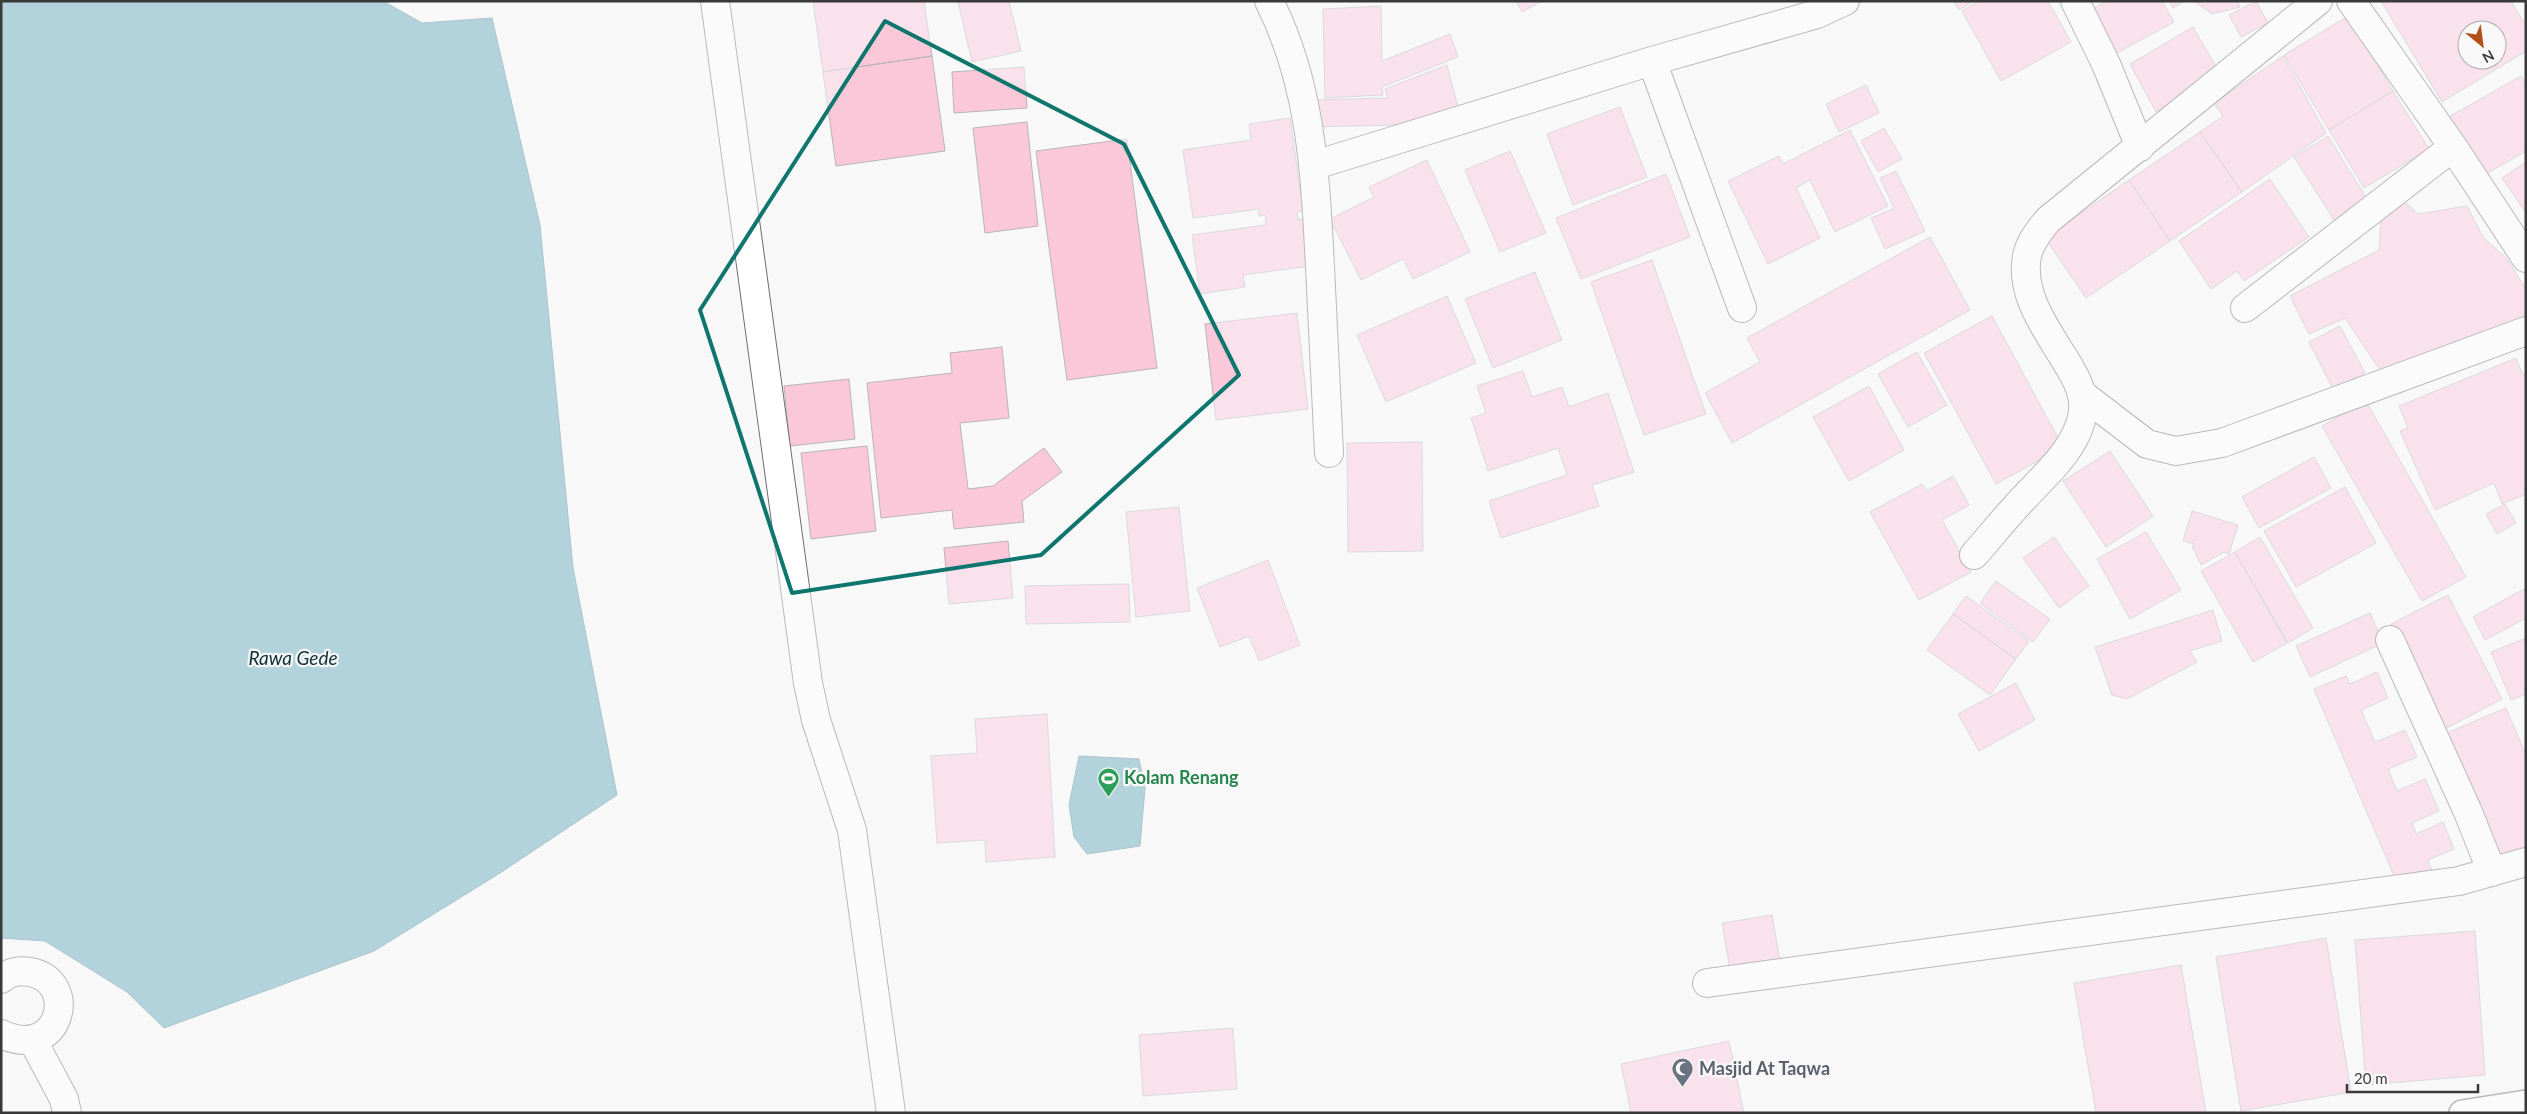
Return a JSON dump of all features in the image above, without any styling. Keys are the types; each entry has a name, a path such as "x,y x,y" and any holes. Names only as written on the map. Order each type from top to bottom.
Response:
{"street":[{"path":"715,1 808,683 816,720 852,830 891,1113"},
{"path":"1269,1 1293,59 1305,109 1314,165 1329,453"},
{"path":"1314,165 1652,61 1814,8 1845,1"},
{"path":"2075,1 2106,64 2140,147"},
{"path":"2318,1 2048,220 2035,237 2027,256 2026,280 2032,302 2083,394 2147,444 2176,451 2222,443 2526,331"},
{"path":"2351,1 2453,146 2526,258"},
{"path":"1652,61 1742,308"},
{"path":"2245,308 2453,146"},
{"path":"1974,555 2069,447 2080,424 2083,394"},
{"path":"2390,640 2468,812 2492,872"},
{"path":"1707,983 2459,881 2526,862"},
{"path":"1,979 5,975 22,970 39,974 52,984 59,1000 58,1018 48,1032 33,1041 16,1041 1,1034"},
{"path":"33,1041 64,1100 68,1113"}],"lane":[{"path":"2462,1113 2526,1103"}],"highlighted area":[{"path":"885,21 1124,144 1239,375 1041,555 792,593 700,310"}],"water":[{"name":"Rawa Gede","path":"1,1 383,1 422,23 492,18 540,225 573,568 617,795 500,873 374,951 164,1028 127,992 45,941 1,938"},
{"name":"Kolam Renang","path":"1079,756 1139,759 1145,788 1140,846 1087,854 1074,837 1069,805"}],"building":[{"path":"813,1 924,1 932,56 823,72"},
{"path":"958,1 1009,1 1021,51 972,62"},
{"path":"1516,1 1542,1 1522,12"},
{"path":"1953,1 1974,1 1959,10"},
{"path":"1979,1 2048,1 2071,42 2001,81 1962,11"},
{"path":"2106,1 2162,1 2174,22 2117,53 2093,9"},
{"path":"2169,1 2185,1 2173,8"},
{"path":"2194,1 2237,1 2240,7 2212,14"},
{"path":"2256,1 2268,23 2241,37 2229,15"},
{"path":"2381,1 2511,1 2526,26 2526,51 2507,63 2507,20 2457,20 2457,70 2495,70 2442,102"},
{"path":"1381,6 1382,61 1450,34 1458,57 1382,87 1383,95 1325,98 1323,9"},
{"path":"2348,16 2393,91 2329,130 2284,55"},
{"path":"2193,27 2221,75 2156,112 2130,64"},
{"path":"932,56 945,151 836,166 823,72"},
{"path":"2283,56 2326,133 2242,192 2200,132 2223,116 2214,103"},
{"path":"1447,65 1459,111 1399,133 1397,125 1309,127 1309,100 1388,98 1385,89"},
{"path":"1024,67 1027,108 954,113 952,72"},
{"path":"2521,76 2526,84 2526,151 2481,177 2447,118"},
{"path":"1866,85 1879,113 1839,132 1826,104"},
{"path":"2393,91 2429,149 2364,188 2329,130"},
{"path":"1620,107 1647,177 1573,205 1547,134"},
{"path":"1290,118 1303,211 1297,212 1298,220 1304,219 1310,266 1243,275 1245,287 1200,294 1192,235 1266,225 1265,215 1259,216 1259,209 1193,218 1183,150 1251,140 1249,124"},
{"path":"1027,122 1038,226 985,233 973,128"},
{"path":"1884,128 1902,159 1878,172 1861,141"},
{"path":"1850,130 1888,206 1835,232 1810,180 1796,188 1820,238 1768,264 1728,181 1779,156 1783,164"},
{"path":"2200,132 2242,192 2170,241 2129,180"},
{"path":"2328,136 2369,202 2336,223 2294,157"},
{"path":"1127,139 1157,368 1067,380 1036,151"},
{"path":"1510,151 1546,233 1500,252 1465,170"},
{"path":"1427,160 1470,252 1413,279 1403,259 1361,280 1330,219 1374,197 1369,187"},
{"path":"2526,162 2526,213 2502,178"},
{"path":"1896,171 1925,231 1885,249 1871,218 1894,208 1880,178"},
{"path":"1666,174 1690,237 1581,279 1556,218"},
{"path":"2270,179 2309,237 2244,281 2237,271 2211,289 2179,241"},
{"path":"2129,180 2170,241 2086,298 2045,238"},
{"path":"2405,202 2418,214 2467,206 2483,237 2507,259 2526,289 2526,322 2384,376 2345,318 2309,334 2290,296 2379,250 2381,219"},
{"path":"1930,237 1970,310 1732,443 1705,393 1760,362 1747,338"},
{"path":"1652,260 1706,414 1644,435 1591,282"},
{"path":"1535,272 1562,340 1493,368 1465,299"},
{"path":"1447,296 1476,363 1386,402 1357,335"},
{"path":"1297,313 1308,409 1216,420 1205,324"},
{"path":"1992,316 2063,447 1996,484 1924,353"},
{"path":"2340,326 2365,373 2333,389 2309,342"},
{"path":"1002,347 1009,418 960,423 968,489 993,486 1044,448 1062,472 1022,501 1024,522 954,529 952,510 881,518 867,383 952,373 950,353"},
{"path":"1917,352 1947,405 1908,427 1878,374"},
{"path":"2516,358 2523,375 2526,374 2526,494 2502,504 2494,483 2435,510 2400,431 2408,428 2399,406"},
{"path":"1523,371 1532,397 1562,387 1569,407 1608,393 1634,472 1592,485 1599,506 1501,538 1489,501 1567,475 1558,448 1488,471 1471,418 1486,413 1477,386"},
{"path":"849,379 855,439 790,446 784,386"},
{"path":"1869,386 1904,450 1849,481 1813,417"},
{"path":"2366,401 2466,577 2422,601 2322,426"},
{"path":"1422,442 1423,551 1348,552 1347,443"},
{"path":"867,446 876,531 811,539 801,453"},
{"path":"2110,451 2153,516 2106,547 2063,481"},
{"path":"2314,457 2331,488 2259,528 2242,497"},
{"path":"1953,476 1969,505 1942,520 1971,572 1919,600 1870,512 1922,484 1927,491"},
{"path":"2345,487 2376,543 2296,587 2264,531"},
{"path":"2505,504 2516,523 2497,534 2486,514"},
{"path":"1179,507 1190,611 1136,617 1126,512"},
{"path":"2192,511 2238,525 2229,554 2224,552 2201,565 2192,546 2195,544 2183,541"},
{"path":"2146,532 2181,590 2130,619 2097,559"},
{"path":"2054,537 2089,586 2059,608 2023,558"},
{"path":"2260,537 2313,628 2288,643 2235,552"},
{"path":"1008,541 1013,598 949,604 944,548"},
{"path":"2235,552 2287,643 2253,662 2201,571"},
{"path":"1268,560 1300,645 1259,661 1249,636 1220,647 1197,588"},
{"path":"1996,581 2050,619 2033,642 1980,603"},
{"path":"1129,584 1130,622 1026,624 1025,586"},
{"path":"2526,588 2526,618 2485,640 2473,617"},
{"path":"2448,595 2502,699 2445,729 2391,624"},
{"path":"1966,596 2029,641 2016,659 1953,614"},
{"path":"2213,610 2222,641 2190,651 2197,662 2127,699 2112,695 2095,647"},
{"path":"2370,613 2383,643 2310,677 2296,646"},
{"path":"1953,614 2016,659 1990,695 1927,650"},
{"path":"2526,638 2526,694 2511,700 2491,652"},
{"path":"2377,672 2388,698 2361,710 2375,742 2405,730 2417,757 2388,769 2397,791 2425,779 2439,811 2412,823 2416,834 2443,822 2454,849 2428,860 2432,870 2398,885 2314,689 2346,676 2350,684"},
{"path":"2016,683 2035,720 1979,751 1958,714"},
{"path":"2506,708 2526,755 2526,849 2495,862 2442,735"},
{"path":"1047,714 1055,857 986,862 985,840 937,843 931,756 977,753 975,719"},
{"path":"1772,915 1780,961 1730,969 1722,923"},
{"path":"2475,931 2485,1075 2366,1085 2355,940"},
{"path":"2326,938 2351,1092 2241,1111 2216,957"},
{"path":"2181,965 2206,1113 2096,1113 2074,983"},
{"path":"1233,1028 1237,1089 1143,1096 1139,1035"},
{"name":"Masjid At Taqwa","path":"1729,1041 1744,1113 1631,1113 1621,1064"}],"place":[{"name":"Kolam Renang","path":"1108,797"},
{"name":"Masjid At Taqwa","path":"1683,1088"}]}
